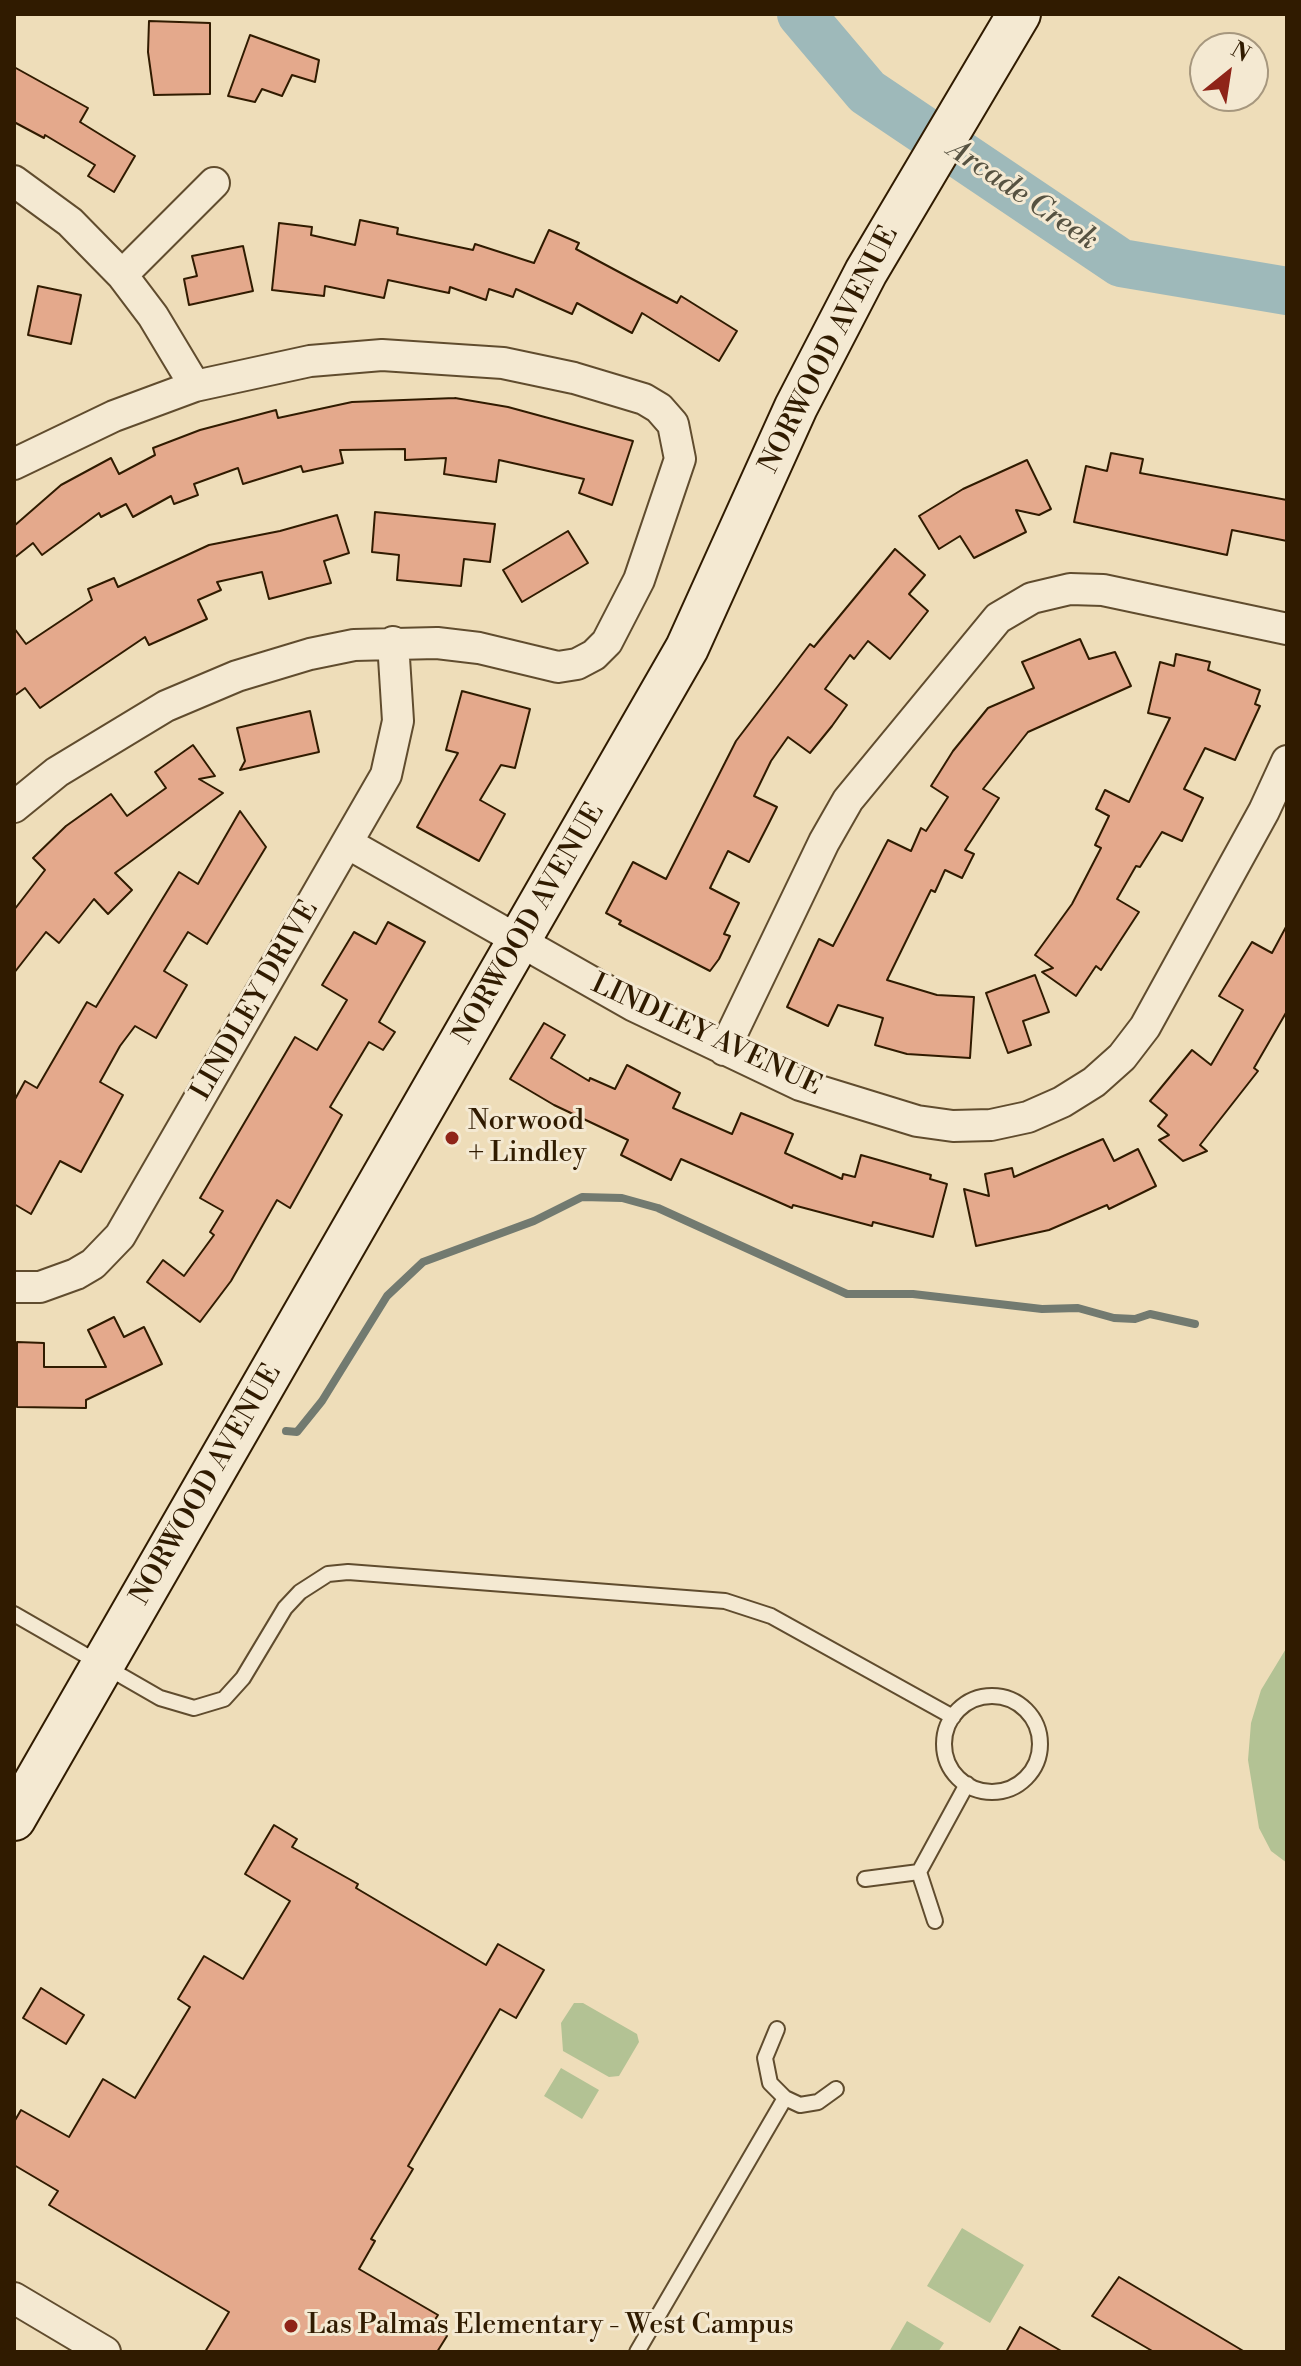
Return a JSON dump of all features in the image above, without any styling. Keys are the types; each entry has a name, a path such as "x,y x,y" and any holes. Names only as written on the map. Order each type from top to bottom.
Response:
{"main road":[{"name":"NORWOOD AVENUE","path":"15,1815 520,943 687,648 796,407 987,62 1019,14"}],"street":[{"path":"14,181 70,222 122,275 153,316 195,386"},
{"path":"122,275 214,183"},
{"path":"14,464 114,416 195,386 310,361 382,355 455,357 503,363 574,378 644,399 659,408 678,437 677,472 639,580 609,636 594,655 577,664 558,667 479,648 393,642 310,654 237,676 166,706 57,772 14,807"},
{"path":"724,1050 824,842 848,800 998,618 1032,598 1050,592 1092,589 1287,629"},
{"name":"LINDLEY DRIVE","path":"14,1287 40,1287 76,1274 93,1264 120,1236 386,775 396,739 393,642"},
{"name":"LINDLEY AVENUE","path":"347,843 634,1006 800,1085 917,1121 953,1126 991,1125 1028,1117 1062,1102 1094,1082 1122,1057 1145,1027 1264,811 1287,761"},
{"path":"14,2298 105,2352"}],"lane":[{"path":"14,1614 160,1698 194,1708 224,1699 243,1678 285,1608 300,1592 328,1574 348,1572 725,1601 751,1607 953,1717"},
{"path":"1002,1697 1024,1708 1034,1721 1039,1737 1036,1762 1022,1781 999,1791 967,1784 947,1759 945,1734 953,1717 977,1699 1002,1697"},
{"path":"935,1921 919,1872 967,1784"},
{"path":"865,1879 919,1872"},
{"path":"777,2029 765,2058 770,2083 785,2098 800,2105 818,2102 836,2089"},
{"path":"637,2352 785,2098"}],"green space":[{"path":"1287,1647 1287,1863 1271,1851 1259,1828 1248,1760 1251,1723 1261,1690"},
{"path":"574,2003 583,2003 637,2034 639,2042 619,2076 609,2077 563,2051 561,2023"},
{"path":"561,2068 599,2090 582,2119 544,2096"},
{"path":"962,2228 1024,2265 990,2323 927,2286"},
{"path":"907,2321 944,2343 938,2352 889,2352"}],"building":[{"path":"149,21 210,23 210,94 154,95 148,52"},
{"path":"250,35 319,60 315,82 292,75 282,96 262,89 255,102 228,96"},
{"path":"14,67 88,108 80,122 135,156 114,192 88,176 95,165 45,135 44,138 14,122"},
{"path":"360,220 398,228 397,234 473,250 475,244 534,263 549,230 579,243 576,249 677,303 681,296 737,331 719,361 642,313 632,333 577,303 572,314 516,289 513,297 489,289 486,300 450,287 449,293 388,280 384,298 325,286 324,296 272,290 279,223 312,227 311,235 355,245"},
{"path":"243,246 253,291 189,305 184,279 197,276 192,256"},
{"path":"38,286 81,295 71,344 28,335"},
{"path":"455,398 508,407 633,441 612,505 579,493 584,479 499,460 496,482 444,474 446,458 405,460 405,449 340,450 343,463 303,472 301,466 243,484 238,468 194,484 198,495 174,504 171,496 133,517 126,504 101,517 99,513 42,555 33,543 14,558 14,526 61,485 111,458 119,474 155,455 153,448 200,430 276,410 278,418 352,402"},
{"path":"1111,453 1143,459 1140,473 1287,500 1287,541 1232,530 1227,555 1074,522 1086,466 1107,471"},
{"path":"1027,460 1051,509 1039,515 1016,510 1026,532 974,558 960,536 939,549 919,516 963,489"},
{"path":"375,512 495,524 490,562 464,559 461,586 397,580 399,555 372,552"},
{"path":"337,515 349,553 324,561 331,583 269,599 262,572 217,582 221,590 198,600 207,619 149,645 145,637 40,708 25,688 14,696 14,628 26,644 92,600 88,589 114,578 118,587 209,545 280,531"},
{"path":"568,531 588,563 522,602 503,570"},
{"path":"895,549 925,575 909,594 928,611 890,659 868,641 854,659 850,655 825,689 847,705 832,726 810,753 788,737 771,761 754,796 777,807 749,862 728,851 710,888 739,903 724,934 730,936 719,959 710,971 619,924 621,921 606,913 633,862 666,879 736,741 810,644 814,647"},
{"path":"1080,639 1089,659 1115,652 1131,686 1028,732 983,789 999,798 965,850 974,854 962,878 945,870 935,892 931,890 887,980 937,995 974,997 970,1058 907,1054 875,1045 883,1018 838,1005 828,1026 787,1007 819,939 833,946 888,840 911,851 921,828 926,831 948,797 931,786 953,751 988,708 1034,688 1022,662"},
{"path":"1176,654 1210,662 1208,670 1260,690 1255,704 1260,706 1235,760 1205,748 1184,789 1203,798 1182,841 1162,832 1140,867 1136,866 1117,899 1139,912 1101,970 1096,966 1076,996 1042,972 1053,968 1035,955 1072,904 1101,848 1095,845 1109,816 1096,809 1105,790 1129,802 1170,718 1148,713 1160,662 1174,666"},
{"path":"462,691 530,709 515,768 501,765 480,800 505,814 479,861 417,827 458,753 446,750"},
{"path":"310,711 319,752 240,770 245,761 237,728"},
{"path":"193,745 215,776 199,779 223,793 115,873 132,890 108,914 94,899 59,943 46,932 14,973 14,910 45,870 33,858 66,826 111,794 127,816 166,788 155,772"},
{"path":"240,811 266,847 207,944 188,932 164,971 187,985 156,1038 135,1026 120,1046 100,1082 123,1095 81,1172 60,1161 31,1214 14,1204 14,1101 25,1081 37,1088 87,1002 96,1007 179,872 198,884"},
{"path":"388,922 425,942 379,1022 395,1032 383,1050 369,1042 330,1107 342,1115 290,1208 277,1200 231,1281 200,1322 147,1282 163,1260 184,1276 214,1235 210,1232 223,1211 200,1198 295,1037 317,1050 347,1000 322,985 354,932 376,944"},
{"path":"1287,925 1287,1011 1254,1068 1258,1071 1200,1145 1207,1151 1183,1161 1159,1140 1169,1135 1158,1126 1167,1115 1150,1101 1192,1050 1211,1065 1243,1010 1219,996 1252,942 1272,953"},
{"path":"1035,975 1049,1012 1023,1021 1031,1045 1008,1053 986,993"},
{"path":"544,1023 565,1035 551,1058 589,1081 590,1078 615,1089 627,1065 680,1093 673,1108 732,1134 741,1113 793,1134 785,1153 842,1179 843,1174 855,1177 861,1155 931,1175 930,1179 947,1184 933,1237 873,1222 872,1226 793,1205 792,1208 681,1159 671,1180 621,1155 628,1140 554,1105 510,1079"},
{"path":"1103,1139 1114,1161 1138,1149 1156,1186 1109,1209 1107,1205 1049,1230 976,1246 964,1189 989,1196 985,1174 1012,1168 1014,1177"},
{"path":"114,1317 124,1337 144,1327 162,1364 86,1400 86,1408 17,1407 17,1342 44,1343 44,1367 106,1367 88,1330"},
{"path":"274,1825 297,1839 292,1847 358,1884 356,1888 486,1965 498,1944 544,1970 516,2018 500,2009 408,2166 413,2169 371,2239 375,2241 359,2269 438,2315 431,2326 447,2336 437,2352 205,2352 229,2312 49,2205 58,2191 14,2165 14,2122 21,2110 69,2137 103,2079 135,2098 190,2007 178,1999 204,1956 243,1979 290,1901 245,1874"},
{"path":"41,1988 84,2015 66,2044 23,2018"},
{"path":"1119,2277 1245,2352 1154,2352 1092,2316"},
{"path":"1020,2327 1063,2352 1006,2352"}],"waterway":[{"name":"Arcade Creek","path":"801,14 867,92 1121,263 1287,291"},
{"path":"286,1431 297,1432 322,1401 387,1296 423,1262 534,1221 582,1197 622,1198 658,1208 847,1294 913,1294 1042,1309 1078,1308 1114,1318 1135,1319 1150,1314 1195,1324"}],"place":[{"name":"Norwood + Lindley","path":"452,1138"},
{"name":"Las Palmas Elementary - West Campus","path":"291,2326"}]}
